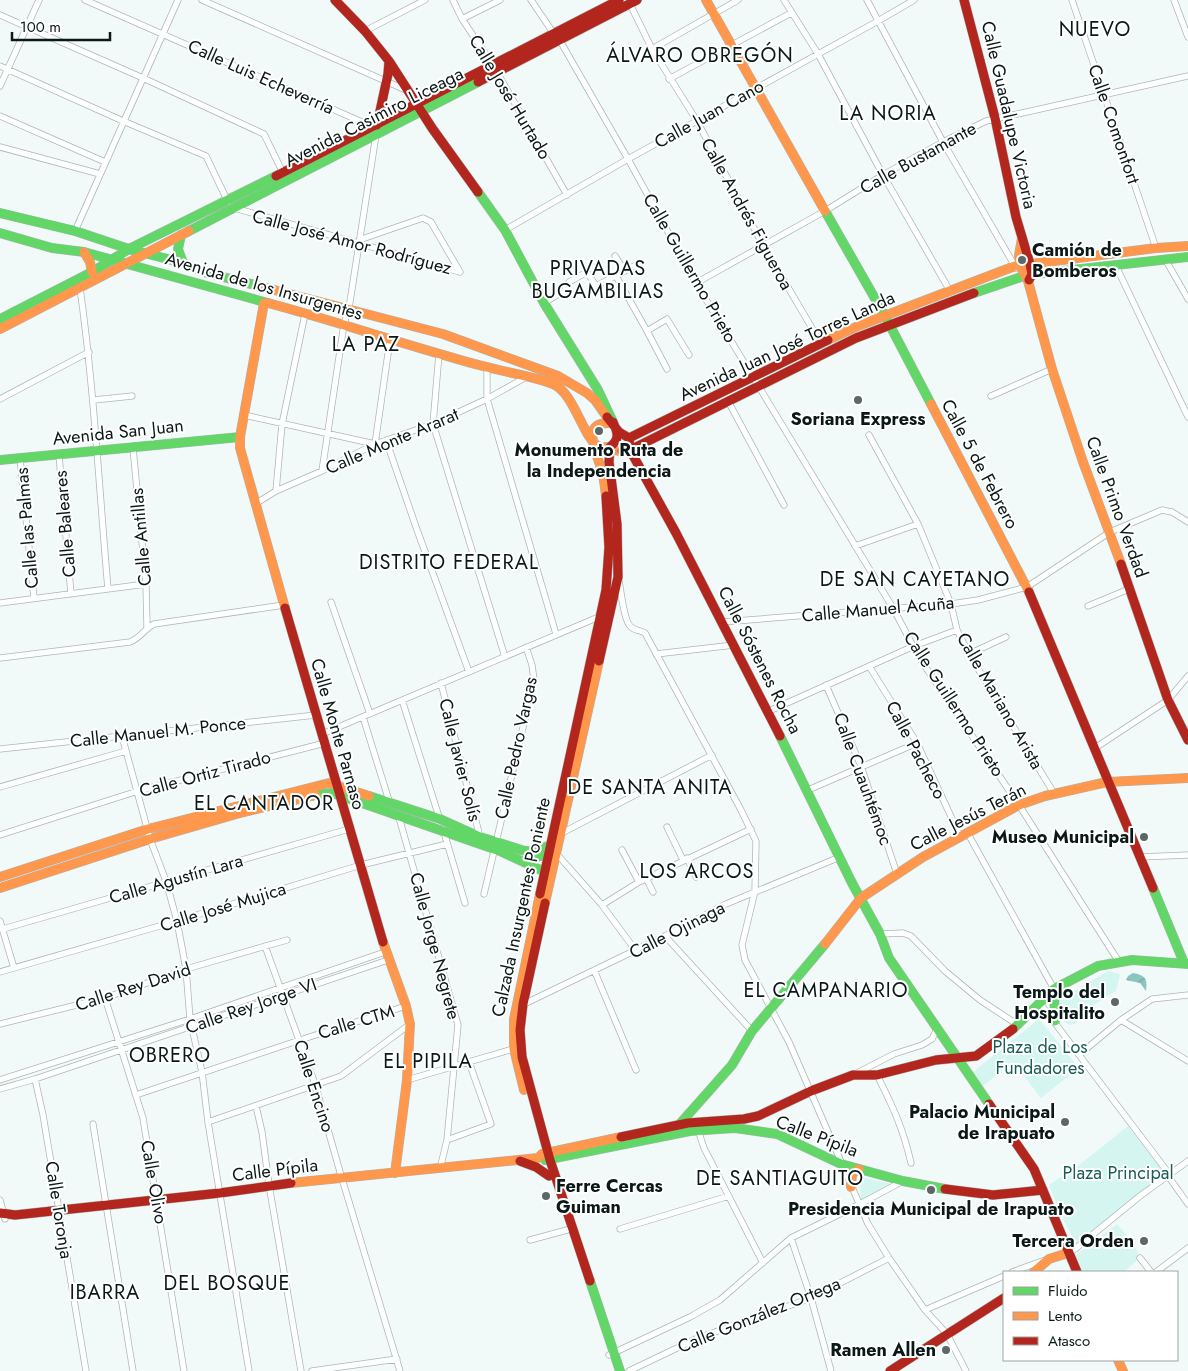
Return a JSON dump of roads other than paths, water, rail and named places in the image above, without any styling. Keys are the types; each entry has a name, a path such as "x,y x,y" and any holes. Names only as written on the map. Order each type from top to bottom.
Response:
{"street":[{"path":"0,86 39,0"},
{"name":"Calle Luis Echeverría","path":"85,0 374,124"},
{"path":"75,231 178,0"},
{"path":"202,0 411,93"},
{"path":"335,0 389,61 432,128 504,230 544,303 598,390 618,433 618,439 610,447"},
{"path":"365,32 425,0"},
{"name":"Calle José Hurtado","path":"453,0 462,19 495,68 567,195"},
{"path":"462,19 500,0"},
{"name":"Calle Guillermo Prieto","path":"531,0 557,36 628,159 696,283 892,608 920,659 1019,805 1119,962"},
{"name":"Avenida Casimiro Liceaga","path":"33,306 129,249 283,173 374,124 495,68 557,36 619,0"},
{"name":"Calle 5 de Febrero","path":"706,0 885,316 1027,587 1107,782 1186,964"},
{"path":"652,49 738,0"},
{"path":"784,0 818,54 883,175 950,291"},
{"path":"867,0 943,142 1017,266"},
{"name":"Calle Juan Cano","path":"504,230 914,0"},
{"name":"Calle Guadalupe Victoria","path":"964,0 1030,264 1026,277"},
{"name":"Calle Comonfort","path":"1072,0 1156,248"},
{"path":"1174,0 1188,37"},
{"name":"Avenida Casimiro Liceaga","path":"557,36 634,2"},
{"name":"Calle Andrés Figueroa","path":"634,2 652,49 697,121 763,246 822,345"},
{"path":"669,79 791,13"},
{"path":"0,15 264,134 283,173"},
{"path":"322,471 344,324 376,135 374,124 386,81 389,61"},
{"path":"0,66 206,156 226,200 232,208"},
{"name":"Avenida Casimiro Liceaga","path":"33,306 80,288 125,263 422,111 495,68"},
{"name":"Calle Bustamante","path":"696,283 825,211 883,175 986,121 1188,76"},
{"path":"0,116 106,162"},
{"path":"0,147 100,174"},
{"name":"Calle José Amor Rodríguez","path":"232,208 359,242 460,272 427,218 359,242"},
{"name":"Avenida de los Insurgentes","path":"0,214 75,231 129,249 183,263 208,273 444,334 558,376 594,399 614,425"},
{"name":"Avenida de los Insurgentes","path":"0,233 52,248 84,252 125,263 344,324 439,354 528,376 560,387 568,396 585,429 593,440"},
{"path":"180,235 177,249 183,263"},
{"name":"Calle Guadalupe Victoria","path":"1022,238 1017,266 1026,277"},
{"name":"Avenida Juan José Torres Landa","path":"629,438 858,326 1017,266 1156,248 1188,246"},
{"path":"84,252 90,262 92,272"},
{"path":"615,256 625,271"},
{"name":"Avenida Juan José Torres Landa","path":"630,450 856,338 1026,277 1114,264 1188,257"},
{"path":"1166,259 1188,299"},
{"path":"544,303 565,290 569,282 587,272 596,286 638,264"},
{"path":"1114,264 1188,417"},
{"path":"616,276 667,370"},
{"name":"Calle Primo Verdad","path":"1026,277 1052,369 1083,462 1110,532 1168,700 1188,740"},
{"path":"80,288 94,400 108,589"},
{"name":"Calle Monte Parnaso","path":"264,303 240,437 240,448 386,956 406,1006 410,1024 407,1080 395,1173"},
{"path":"0,319 33,306"},
{"path":"0,329 33,306"},
{"path":"276,491 282,424 305,314"},
{"path":"647,331 667,319 689,355"},
{"path":"244,415 375,444 390,340"},
{"path":"0,399 89,352"},
{"path":"439,354 433,424 505,656"},
{"path":"488,367 487,399 556,634"},
{"path":"991,396 1052,369"},
{"name":"Calle Monte Ararat","path":"255,504 276,491 322,471 375,444 433,424 487,399 528,376"},
{"path":"94,400 132,396"},
{"path":"728,401 784,505"},
{"path":"629,438 620,433 614,425 605,422 599,423 594,428 592,434 593,440 600,447 610,447 620,452 630,450"},
{"name":"Calle Mariano Arista","path":"869,435 918,524 951,604 957,630 969,654 1055,794"},
{"name":"Avenida San Juan","path":"0,460 240,437"},
{"name":"Calle Sóstenes Rocha","path":"629,438 630,450 722,622 808,790 880,934 889,958 1034,1169 1077,1271"},
{"path":"386,440 469,672"},
{"name":"Calzada Insurgentes Poniente","path":"593,440 602,471 613,531 609,563 601,616 513,1030 513,1049 528,1092 549,1176 559,1194 567,1230 620,1371"},
{"name":"Calzada Insurgentes Poniente","path":"528,1092 522,1057 519,1006 545,872 560,834 618,577 613,531 609,462 610,447"},
{"name":"Calle Antillas","path":"133,448 146,584 147,627"},
{"name":"Calle Baleares","path":"59,455 71,594"},
{"name":"Calle las Palmas","path":"20,458 34,598"},
{"name":"Calle Manuel Acuña","path":"722,622 951,604 978,600 1027,587 1110,532 1162,510 1172,512 1188,522"},
{"path":"855,546 918,524"},
{"path":"618,577 627,623 633,629 644,632 712,755 756,841 755,892 742,945 745,960 789,1042 868,1224 925,1310 947,1334 966,1371"},
{"path":"0,603 146,584"},
{"path":"1088,606 1130,589"},
{"path":"331,602 366,715 390,804"},
{"path":"0,658 130,642 140,638 147,627 154,624 284,605"},
{"path":"323,739 366,715 601,616"},
{"path":"768,712 914,646 957,630"},
{"path":"969,654 1006,637"},
{"path":"656,654 734,645"},
{"name":"Calle Pedro Vargas","path":"484,894 534,680 532,665 526,647"},
{"name":"Calle Pacheco","path":"869,666 916,743 964,834 1054,990"},
{"path":"1094,748 1168,700 1188,676"},
{"name":"Calle Javier Solís","path":"441,683 480,836"},
{"name":"Calle Cuauhtémoc","path":"826,685 861,766 897,874"},
{"path":"402,700 465,904"},
{"name":"Calle Manuel M. Ponce","path":"0,749 316,715"},
{"path":"122,736 150,839 166,881 177,921 186,969 190,1019 202,1072 208,1122 249,1371"},
{"name":"Calle Ortiz Tirado","path":"0,835 138,791 323,739"},
{"path":"808,790 916,743"},
{"path":"0,787 126,751"},
{"path":"560,834 712,755"},
{"name":"Calle Jesús Terán","path":"670,1135 732,1065 752,1031 816,956 861,898 964,834 1019,805 1055,794 1107,782 1188,778"},
{"path":"0,877 148,830 321,784 336,785 440,819 480,836 545,872"},
{"path":"0,888 150,839 240,813 324,793 339,795 443,831 496,845 525,851 553,849"},
{"name":"Calle Jorge Negrete","path":"398,814 458,1025 447,1140 440,1169"},
{"path":"667,827 696,877"},
{"name":"Calle Agustín Lara","path":"3,929 349,829"},
{"path":"602,905 646,878 751,829"},
{"name":"Calle José Mujica","path":"0,972 177,921 360,865 447,844"},
{"path":"524,860 553,849"},
{"path":"553,849 602,905 636,951"},
{"path":"622,850 639,882"},
{"path":"1140,857 1188,855"},
{"name":"Calle Ojinaga","path":"519,1006 636,951 726,904 840,857"},
{"path":"646,878 653,892"},
{"path":"0,921 14,968"},
{"path":"880,934 903,933 911,936 945,971 980,1000 1018,1025"},
{"path":"665,936 752,1031"},
{"name":"Calle Rey David","path":"0,1024 105,998 186,969 287,940"},
{"name":"Calle Encino","path":"265,946 315,1084 400,1371"},
{"name":"Calle Rey Jorge VI","path":"0,1080 386,956"},
{"name":"Calle Rey Jorge VI","path":"0,1089 282,996 386,956"},
{"path":"853,1075 877,1075 936,1060 982,1053 1018,1025 1054,990 1098,966 1132,960 1186,964"},
{"path":"594,970 636,1070"},
{"path":"1054,990 1055,1021"},
{"path":"1080,1054 1121,1020 1152,999 1188,995"},
{"name":"Calle Olivo","path":"105,998 143,1118 184,1371"},
{"path":"1040,1002 1169,1175 1188,1204"},
{"name":"Calle CTM","path":"136,1095 406,1006"},
{"path":"1121,1020 1188,1061"},
{"path":"208,1122 341,1076 410,1024"},
{"path":"853,1075 894,1054 922,1045 932,1039 936,1029"},
{"path":"407,1080 513,1049"},
{"path":"447,1140 491,1124 469,1062"},
{"name":"Calle Pípila","path":"545,1157 678,1125 758,1116 811,1091 853,1075"},
{"path":"877,1075 897,1115 906,1140 911,1163"},
{"name":"Calle Toronja","path":"35,1079 43,1115 86,1371"},
{"path":"256,1106 262,1132 269,1185 301,1371"},
{"path":"758,1116 755,1123 762,1132"},
{"path":"93,1124 132,1371"},
{"name":"Calle Pípila","path":"2,1216 269,1185 545,1157 698,1130 735,1128 777,1134 841,1164 903,1181 962,1192 994,1195 1043,1190"},
{"path":"698,1130 704,1148 763,1263"},
{"name":"Calzada Insurgentes Poniente","path":"545,1157 612,1353 615,1371"},
{"path":"518,1160 530,1164 549,1176"},
{"path":"1015,1271 1075,1249 1140,1196 1188,1161"},
{"path":"851,1187 852,1174 858,1169"},
{"path":"612,1353 690,1317 720,1300 791,1238 903,1181"},
{"path":"620,1229 729,1196"},
{"path":"0,1200 2,1216"},
{"path":"530,1240 567,1230"},
{"path":"791,1238 811,1298 831,1371"},
{"path":"1157,1271 1188,1248"},
{"name":"Calle González Ortega","path":"629,1371 698,1338 811,1298 889,1258"},
{"path":"1140,1258 1150,1271"},
{"path":"1035,1271 1049,1259"},
{"path":"925,1310 1003,1276"},
{"path":"890,1371 1003,1299"},
{"path":"312,1371 350,1369 396,1359"}],"water":[{"path":"1133,973 1145,978 1146,991 1140,983 1126,980"}],"place":[{"name":"Camión de Bomberos","path":"1022,260"},
{"name":"Soriana Express","path":"858,400"},
{"name":"Monumento Ruta de la Independencia","path":"599,431"},
{"name":"Museo Municipal","path":"1144,837"},
{"name":"Templo del Hospitalito","path":"1115,1002"},
{"name":"Palacio Municipal de Irapuato","path":"1065,1122"},
{"name":"Presidencia Municipal de Irapuato","path":"931,1190"},
{"name":"Ferre Cercas Guiman","path":"546,1196"},
{"name":"Tercera Orden","path":"1144,1241"},
{"name":"Ramen Allen","path":"946,1350"}],"district":[{"name":"NUEVO","path":"1095,29"},
{"name":"ÁLVARO OBREGÓN","path":"700,55"},
{"name":"LA NORIA","path":"888,113"},
{"name":"PRIVADAS BUGAMBILIAS","path":"598,280"},
{"name":"LA PAZ","path":"366,344"},
{"name":"DISTRITO FEDERAL","path":"449,562"},
{"name":"DE SAN CAYETANO","path":"915,579"},
{"name":"DE SANTA ANITA","path":"650,787"},
{"name":"EL CANTADOR","path":"264,803"},
{"name":"LOS ARCOS","path":"697,871"},
{"name":"EL CAMPANARIO","path":"826,990"},
{"name":"OBRERO","path":"170,1055"},
{"name":"EL PIPILA","path":"428,1061"},
{"name":"DE SANTIAGUITO","path":"780,1178"},
{"name":"DEL BOSQUE","path":"227,1283"},
{"name":"IBARRA","path":"105,1292"}],"park label":[{"name":"Plaza de Los Fundadores","path":"1040,1057"},
{"name":"Plaza Principal","path":"1118,1173"}]}
